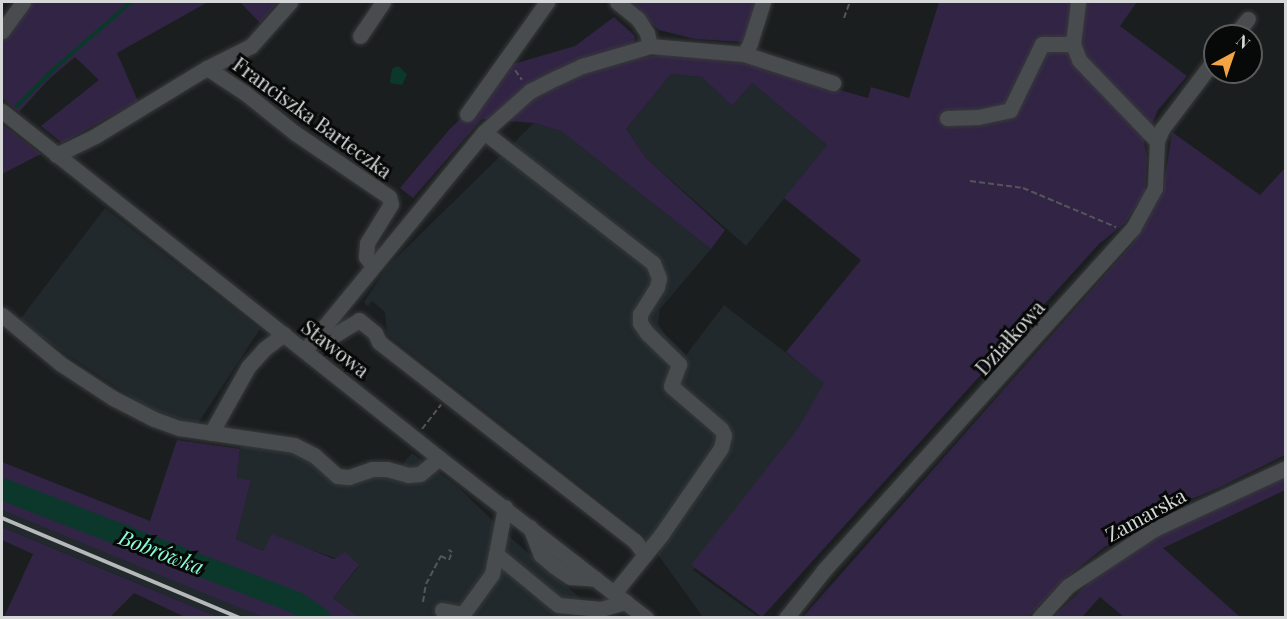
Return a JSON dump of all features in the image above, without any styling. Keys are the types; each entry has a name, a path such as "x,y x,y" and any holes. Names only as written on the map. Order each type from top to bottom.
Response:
{"street":[{"path":"2,31 23,2"},
{"path":"56,155 95,136 207,68 251,46 290,2"},
{"path":"360,36 383,2"},
{"path":"467,114 508,61 547,2"},
{"path":"617,2 638,19 647,33 650,46"},
{"path":"744,54 763,2"},
{"path":"1078,2 1073,44 1079,60 1157,141"},
{"path":"1244,24 1248,19"},
{"path":"947,118 978,117 1010,110 1042,44 1073,44"},
{"path":"313,341 484,132 530,91 582,66 650,46 744,54 832,83"},
{"name":"Franciszka Barteczka","path":"207,68 245,93 295,134 389,197 391,204 368,243 366,257 373,266"},
{"name":"Działkowa","path":"786,618 824,570 1130,232 1146,209 1155,188 1157,141 1171,115 1203,74"},
{"name":"Stawowa","path":"2,111 284,334 313,341 439,458 646,618"},
{"path":"484,132 653,263 659,278 657,287 640,314 640,323 647,333 679,364 671,386 724,435 721,448 645,555 614,593"},
{"path":"2,315 62,364 113,398 170,425 294,445 314,455 337,476 349,477 372,469 420,474 439,458"},
{"path":"313,341 336,334 359,320 375,333 379,342 635,541 645,555"},
{"path":"211,433 248,367 264,349 284,334"},
{"name":"Zamarska","path":"1039,618 1068,586 1154,529 1286,468"},
{"path":"442,610 465,616 492,574 504,507"},
{"path":"496,554 553,612 601,609 626,602"}],"path":[{"path":"844,18 849,4"},
{"path":"508,61 526,84"},
{"path":"970,181 1023,188 1130,232"},
{"path":"313,341 356,372 357,379"},
{"path":"413,424 421,431 448,396"},
{"path":"423,602 426,584 441,556 449,560 452,552 449,550"}],"shaded area":[{"path":"29,2 208,2 117,53 138,101 62,143 41,126 99,80 75,57 49,79 19,112 2,98 2,41 24,16"},
{"path":"240,2 278,2 260,23"},
{"path":"628,2 758,2 744,42 695,39 659,30"},
{"path":"939,2 1137,2 1120,26 1187,76 1158,110 1144,142 1147,157 1145,193 1125,223 1099,244 762,617 691,565 797,430 824,383 786,352 861,260 784,198 827,145 752,83 732,106 702,77 671,74 626,129 647,159 725,230 711,249 561,131 534,123 482,119 413,198 400,188 449,130 506,74 506,66 575,46 614,17 635,36 632,59 665,54 737,61 868,98 871,87 909,98"},
{"path":"398,66 407,74 402,85 390,83 392,69"},
{"path":"671,74 702,77 732,106 752,83 827,145 746,246 647,159 626,129"},
{"path":"534,123 561,131 711,249 660,309 658,323 664,333 686,355 724,305 825,383 782,456 693,570 758,617 703,617 643,534 387,334 385,312 372,301 368,306 364,302 388,266"},
{"path":"2,124 41,154 2,174"},
{"path":"1172,132 1260,195 1285,168 1285,455 1216,489 1176,505 1106,546 1068,576 1028,617 802,618 1134,242 1163,191"},
{"path":"105,208 260,329 197,425 148,408 18,322"},
{"path":"242,431 341,471 350,471 377,462 402,465 412,453 458,487 512,539 602,617 359,617 333,598 359,566 309,549 263,551 236,539 251,480 237,479"},
{"path":"177,440 240,449 237,478 251,480 236,539 263,551 272,534 334,559 345,552 359,565 333,598 359,617 262,617 2,510 2,462 150,521"},
{"path":"1285,474 1285,490 1163,548 1240,617 1124,617 1100,597 1082,617 1052,618 1091,581 1147,540"},
{"path":"2,510 262,617 218,617 2,527"},
{"path":"2,527 218,617 185,617 134,593 110,617 4,617 33,554 2,540"}],"waterway":[{"path":"17,106 54,69 131,2"},
{"name":"Bobrówka","path":"2,489 297,603 319,618"}],"railway":[{"path":"2,518 240,618"}]}
